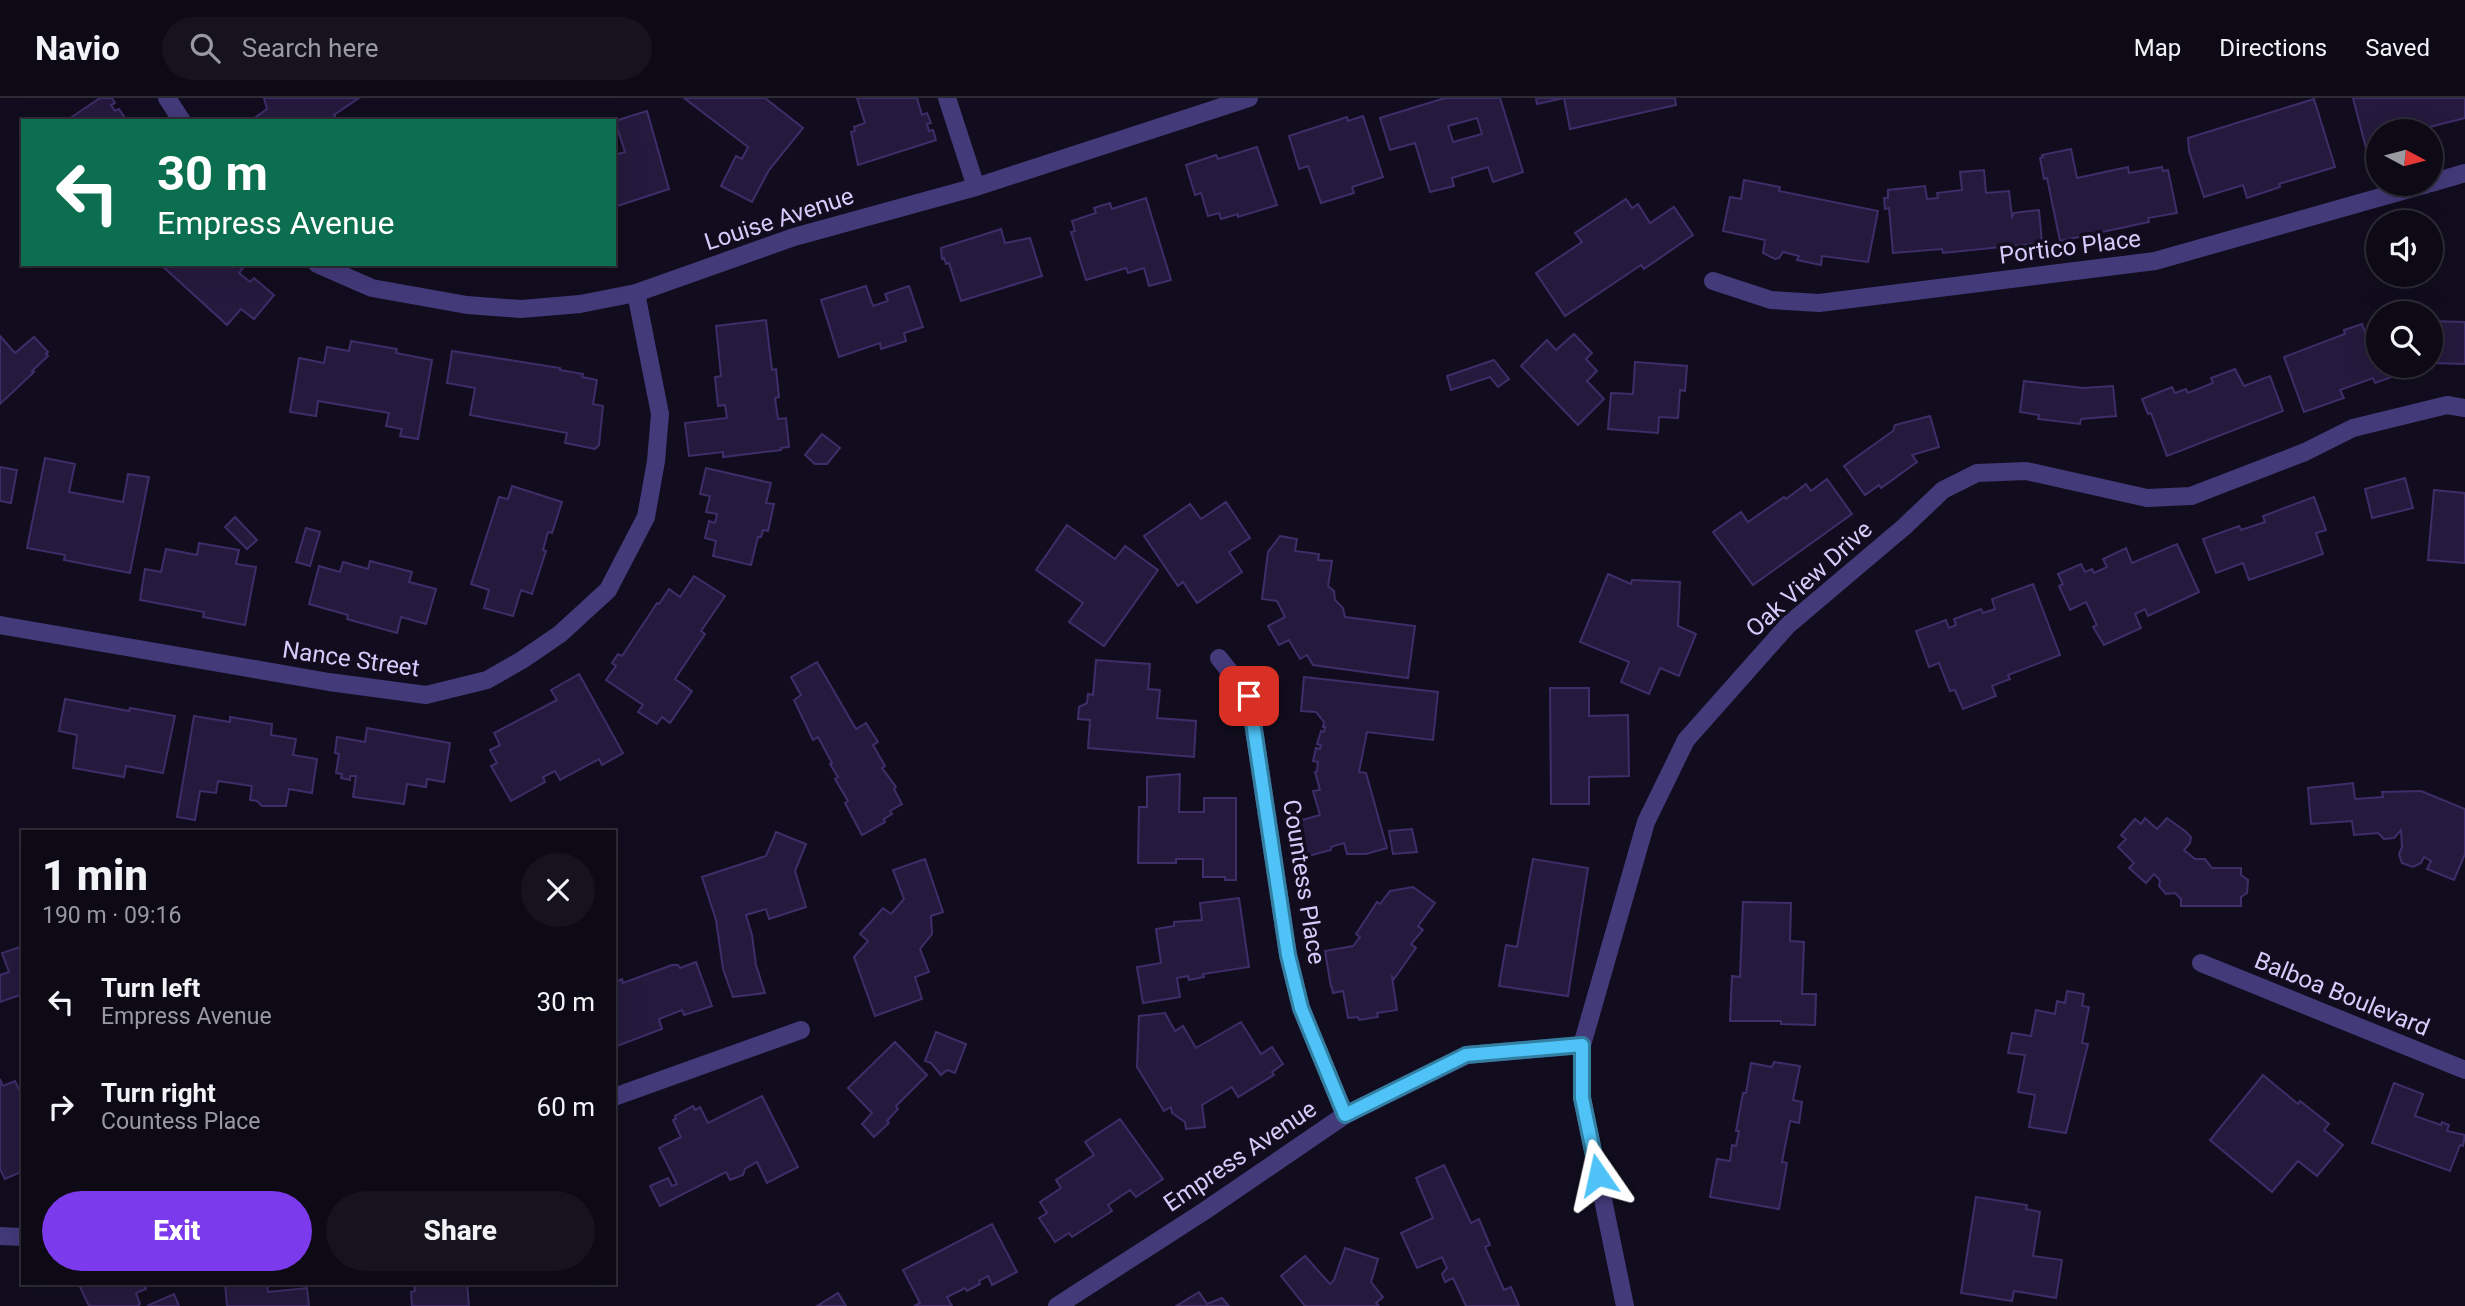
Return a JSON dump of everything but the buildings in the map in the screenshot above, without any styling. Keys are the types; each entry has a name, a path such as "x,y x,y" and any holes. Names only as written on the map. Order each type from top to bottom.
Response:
{"street":[{"path":"167,98 182,119"},
{"path":"947,98 976,187"},
{"name":"Louise Avenue","path":"322,266 372,288 467,305 521,309 580,304 636,293 794,237 976,187 1249,98"},
{"name":"Portico Place","path":"2443,179 2465,173"},
{"name":"Portico Place","path":"1713,281 1771,300 1819,303 2155,261 2383,196"},
{"name":"Nance Street","path":"0,625 328,682 426,695 487,680 560,634 608,590 646,517 656,461 660,414 636,293"},
{"name":"Oak View Drive","path":"1625,1306 1582,1098 1582,1045 1646,822 1686,740 1788,625 1904,527 1943,490 1977,473 2026,471 2147,498 2192,496 2305,452 2353,428 2447,405 2465,408"},
{"name":"Countess Place","path":"1219,658 1249,696 1288,955 1301,1008 1345,1115"},
{"name":"Balboa Boulevard","path":"2201,963 2465,1070"},
{"path":"616,1096 801,1030"},
{"name":"Empress Avenue","path":"1057,1306 1203,1212 1345,1115 1466,1055 1582,1045"},
{"path":"0,1236 21,1237"}],"route":[{"path":"1249,696 1288,955 1301,1008 1345,1115 1466,1055 1582,1045 1582,1098 1598,1175"}]}
